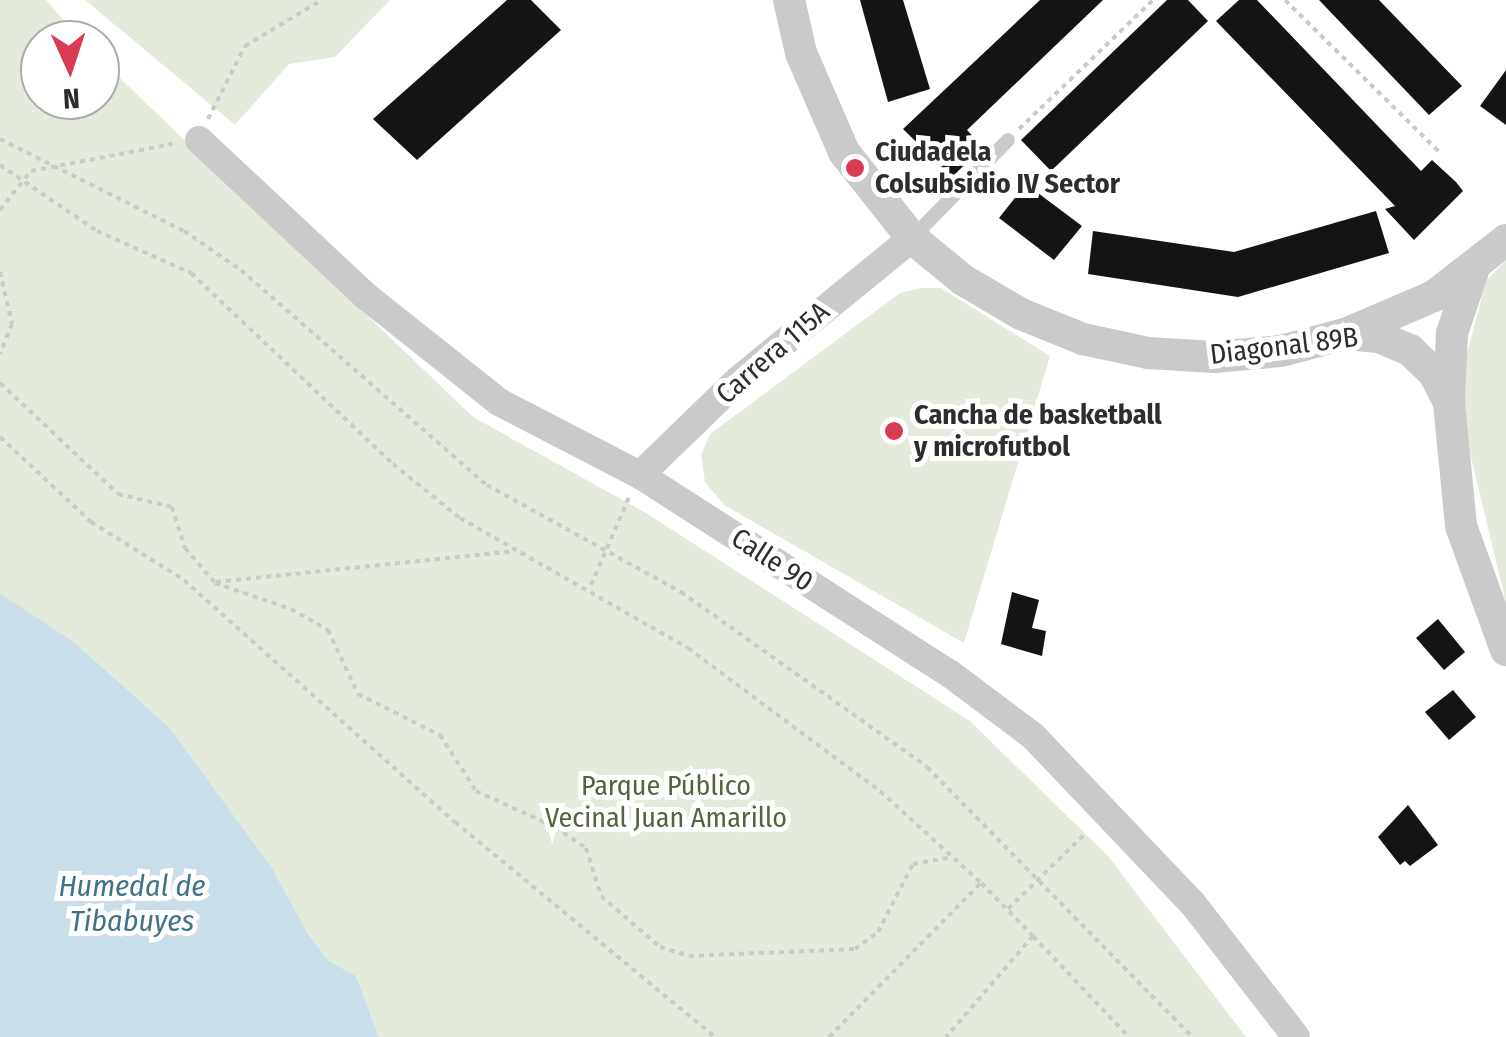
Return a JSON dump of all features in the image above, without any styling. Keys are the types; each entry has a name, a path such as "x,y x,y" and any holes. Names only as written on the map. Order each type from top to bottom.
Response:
{"street":[{"name":"Diagonal 89B","path":"789,0 801,53 837,138 875,197 912,238 963,280 1021,314 1082,339 1148,353 1214,357 1281,351 1346,334 1379,337 1410,350 1434,373 1449,403"},
{"name":"Calle 90","path":"199,140 367,297 486,392 640,475 949,674 1032,736 1193,904 1296,1037"},
{"name":"Carrera 115A","path":"640,475 738,380 912,238"},
{"path":"1346,334 1434,296 1506,240"},
{"name":"Diagonal 89B","path":"1474,268 1452,334 1449,403 1461,526 1506,650"}],"lane":[{"path":"912,238 1008,140"}],"path":[{"path":"0,210 18,179 54,162 199,140 245,46 322,0"},
{"path":"1008,140 1153,0"},
{"path":"1286,0 1441,154"},
{"path":"0,138 132,200 213,250 487,485 682,592 927,767 1192,1037"},
{"path":"0,165 98,231 191,273 392,464 514,551 590,587 778,713 880,791 1008,909 1129,1037"},
{"path":"0,272 12,324 0,354"},
{"path":"0,383 118,494 172,507 185,548 215,582 290,608 328,630 358,694 440,735 463,779 493,804 555,826 586,848 610,907 676,955 854,949 878,932 912,864 952,858"},
{"path":"0,437 91,522 184,580 455,822 714,1037"},
{"path":"590,587 640,475"},
{"path":"215,582 514,551"},
{"path":"1008,909 1108,812"},
{"path":"829,1037 981,883"},
{"path":"946,1037 1034,936"}],"green space":[{"name":"Parque Público Vecinal Juan Amarillo","path":"0,0 46,0 64,20 20,20 20,120 120,120 120,78 473,417 646,513 970,721 1108,856 1246,1037 379,1037 356,976 329,961 308,934 272,868 170,728 74,642 0,593"},
{"path":"85,0 390,0 335,57 289,64 235,125 120,29 120,20 109,20"},
{"path":"1506,260 1506,603 1464,428 1467,354 1486,281"},
{"path":"941,288 1050,356 964,643 724,505 705,482 701,455 710,434 900,293"}],"water":[{"name":"Humedal de Tibabuyes","path":"0,593 74,642 170,728 272,868 308,934 329,961 356,976 379,1037 0,1037"}],"building":[{"path":"507,0 531,0 561,30 417,160 373,119"},
{"path":"860,0 903,0 930,89 888,102"},
{"path":"1040,0 1103,0 967,130 983,147 952,177 903,129"},
{"path":"1167,0 1188,0 1208,21 1051,171 1021,140"},
{"path":"1239,0 1257,0 1421,171 1432,160 1463,191 1414,240 1385,209 1395,206 1216,21"},
{"path":"1319,0 1379,0 1462,86 1429,115"},
{"path":"1506,70 1506,125 1480,106"},
{"path":"1026,184 1082,226 1054,260 999,218"},
{"path":"1376,211 1389,253 1238,297 1088,274 1093,231 1234,252"},
{"path":"1012,592 1039,600 1032,628 1046,631 1042,656 1001,644"},
{"path":"1438,619 1465,652 1444,670 1416,638"},
{"path":"1453,690 1476,717 1449,740 1425,712"},
{"path":"1408,805 1438,845 1410,866 1405,861 1400,865 1378,837"}],"place":[{"name":"Ciudadela Colsubsidio IV Sector","path":"855,168"},
{"name":"Cancha de basketball y microfutbol","path":"894,431"}]}
